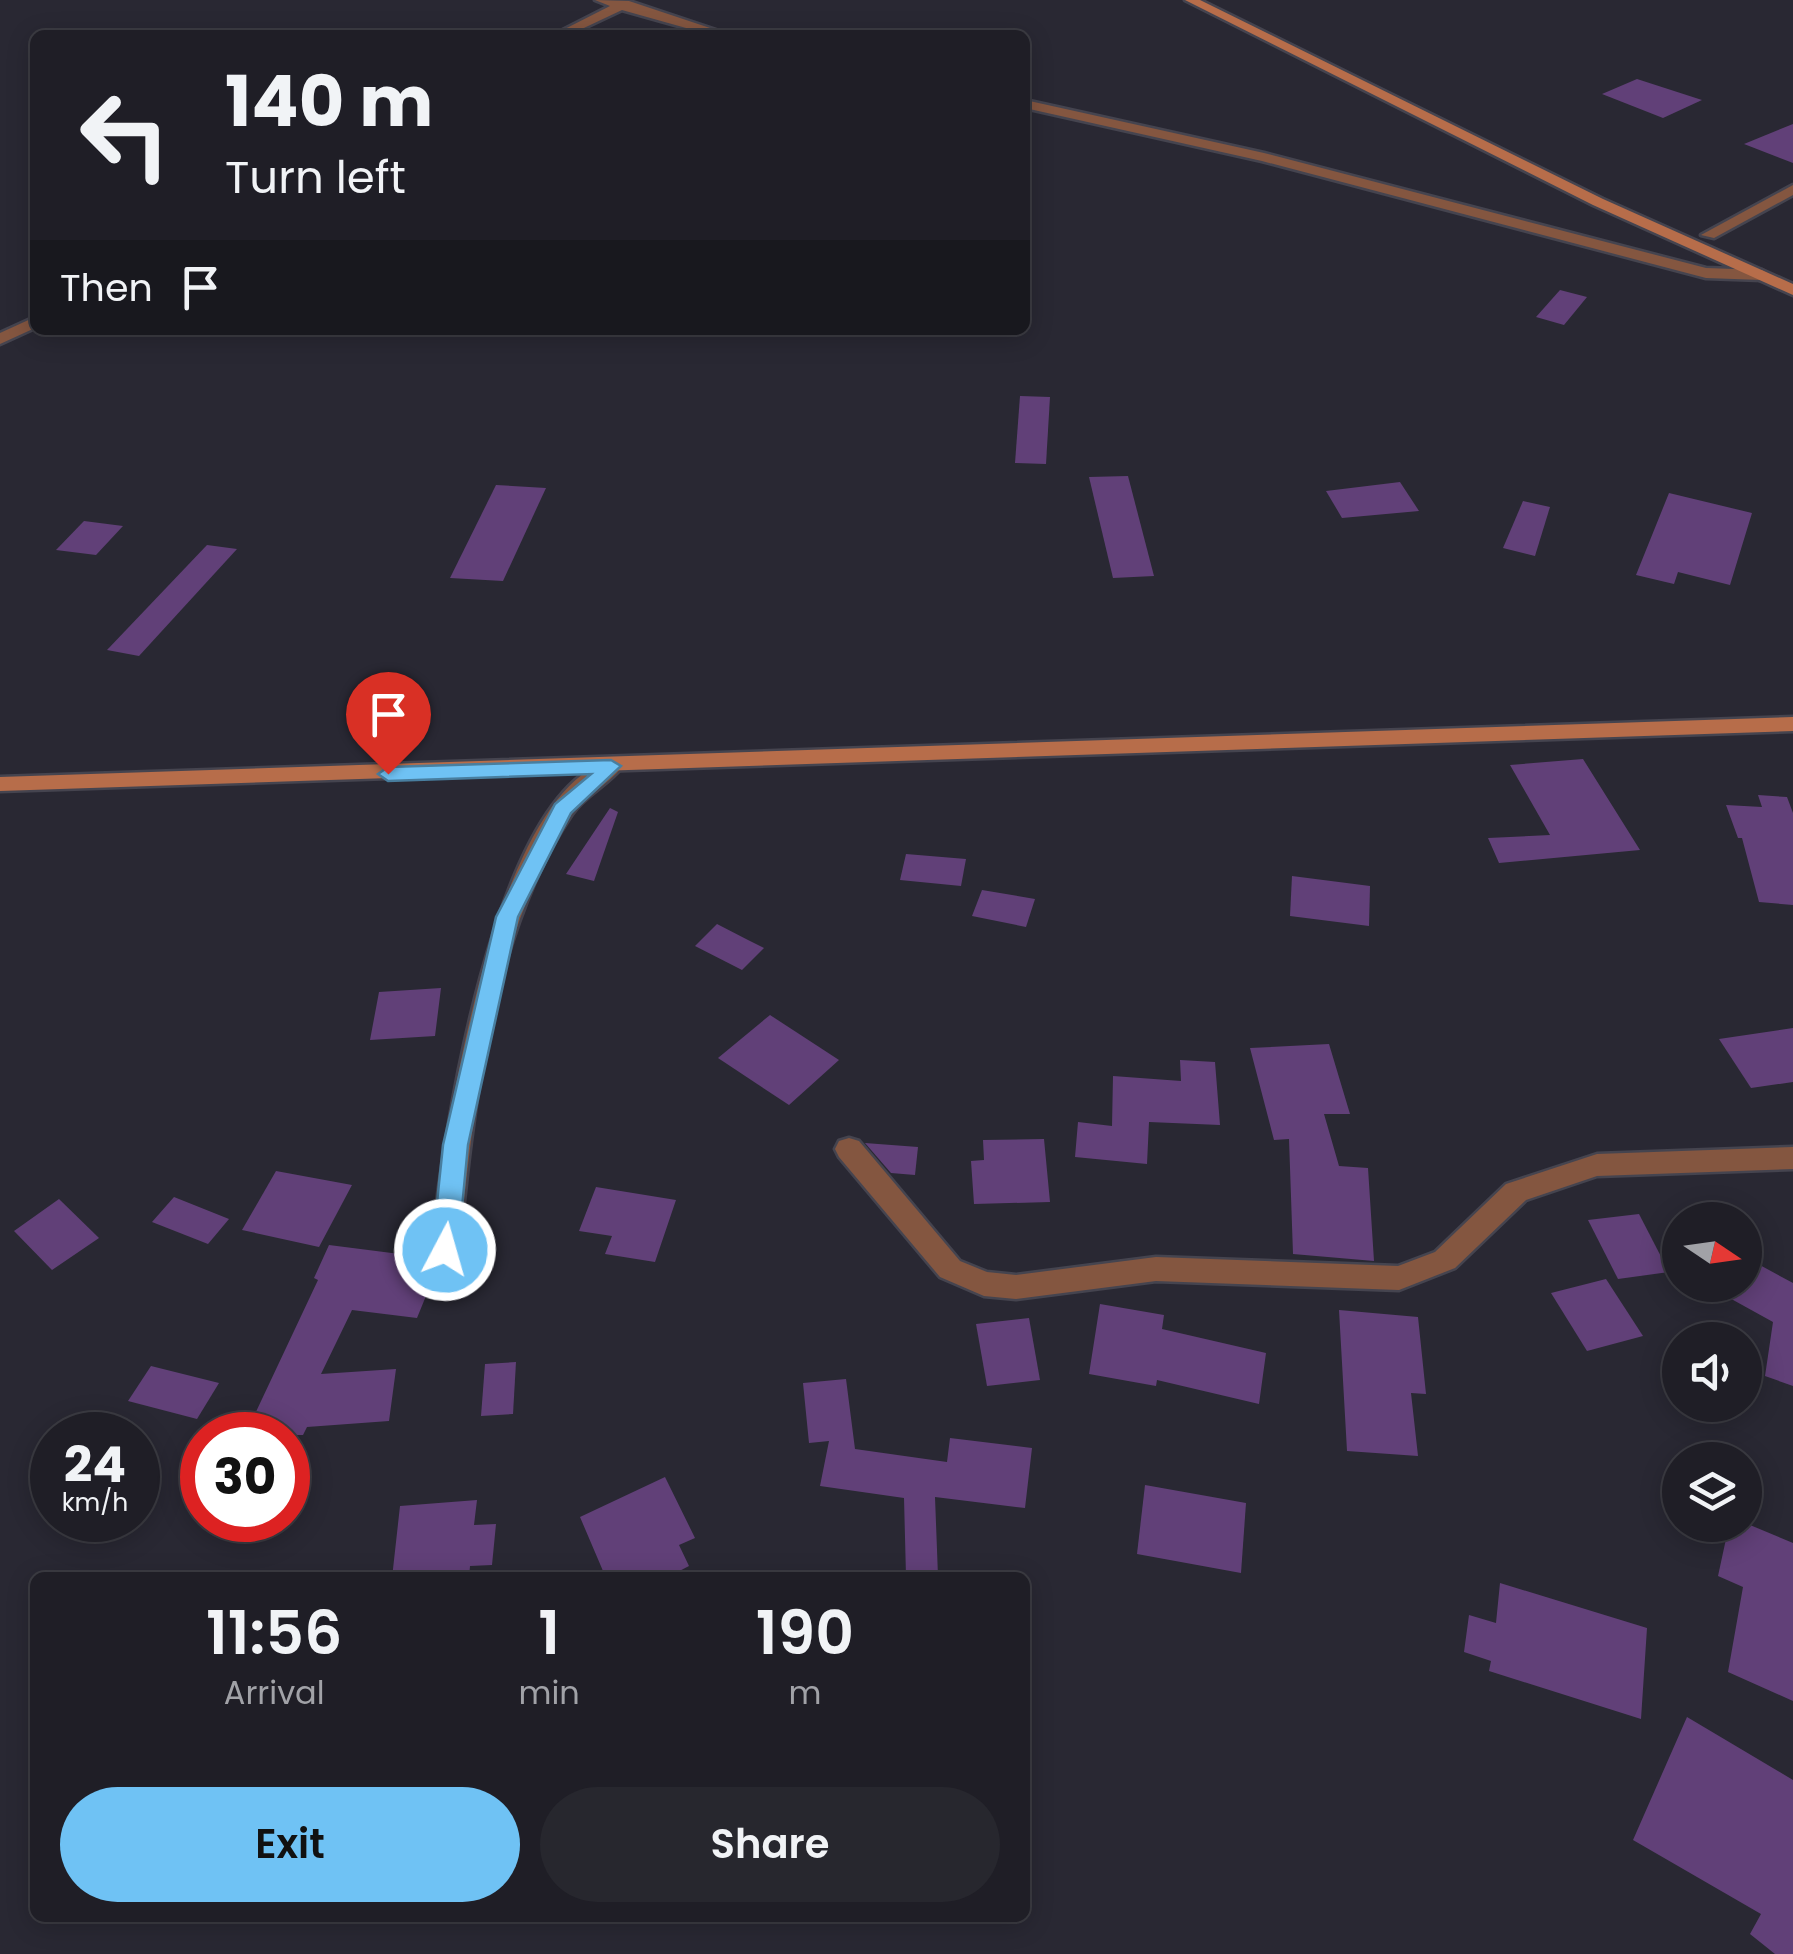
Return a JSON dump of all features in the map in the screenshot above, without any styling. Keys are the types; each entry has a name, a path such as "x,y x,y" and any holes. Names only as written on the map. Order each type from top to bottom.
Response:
{"street":[{"path":"601,0 630,2 711,30"},
{"path":"1190,0 1598,202 1793,290"},
{"path":"570,30 630,2"},
{"path":"1030,105 1264,157 1706,273 1762,276"},
{"path":"1709,235 1793,189"},
{"path":"0,339 30,324"},
{"path":"0,784 611,766 1264,738 1793,724"},
{"path":"445,1250 456,1145 507,917 563,809 611,766"},
{"path":"849,1149 950,1268 984,1284 1016,1287 1156,1269 1399,1278 1445,1260 1516,1192 1596,1165 1793,1158"}],"building":[{"path":"1637,79 1702,100 1663,118 1602,94"},
{"path":"1793,124 1793,163 1744,144"},
{"path":"1560,290 1587,297 1564,325 1536,317"},
{"path":"1020,396 1050,397 1046,464 1015,463"},
{"path":"1128,476 1154,576 1113,578 1089,477"},
{"path":"1400,482 1419,511 1342,518 1326,491"},
{"path":"496,485 546,488 503,581 450,578"},
{"path":"1669,493 1752,513 1730,585 1678,572 1674,584 1636,575"},
{"path":"1523,501 1550,507 1535,556 1503,548"},
{"path":"84,521 123,526 96,555 56,550"},
{"path":"207,545 237,549 139,656 107,650"},
{"path":"1583,759 1640,850 1499,863 1488,838 1550,835 1510,765"},
{"path":"1758,795 1787,797 1793,813 1793,905 1759,902 1742,838 1738,838 1726,805 1762,807"},
{"path":"610,808 618,812 594,881 566,874"},
{"path":"906,854 966,859 961,886 900,880"},
{"path":"1292,876 1370,886 1369,926 1290,916"},
{"path":"982,890 1035,899 1026,927 972,916"},
{"path":"717,924 764,948 742,970 695,946"},
{"path":"441,988 435,1036 370,1040 379,992"},
{"path":"770,1015 839,1060 789,1105 718,1058"},
{"path":"1793,1028 1793,1082 1751,1088 1719,1039"},
{"path":"1329,1044 1350,1114 1324,1114 1339,1166 1368,1168 1374,1261 1293,1254 1289,1139 1274,1140 1250,1048"},
{"path":"1180,1060 1215,1062 1220,1125 1149,1122 1147,1164 1075,1157 1078,1122 1112,1126 1113,1076 1181,1081"},
{"path":"1044,1139 1050,1202 974,1204 971,1161 984,1160 983,1140"},
{"path":"865,1143 918,1147 915,1175 891,1173"},
{"path":"276,1171 352,1185 319,1247 242,1230"},
{"path":"596,1187 676,1200 655,1262 605,1254 612,1236 579,1231"},
{"path":"174,1197 229,1219 208,1244 152,1222"},
{"path":"59,1199 99,1238 52,1270 14,1231"},
{"path":"1639,1214 1662,1258 1662,1273 1618,1279 1588,1220"},
{"path":"329,1245 431,1258 439,1264 417,1318 352,1310 321,1374 396,1369 389,1421 310,1427 310,1412 256,1412 318,1280 314,1278"},
{"path":"1762,1266 1793,1283 1793,1386 1765,1376 1773,1322 1737,1302 1762,1302"},
{"path":"1606,1279 1643,1336 1587,1351 1551,1293"},
{"path":"1100,1304 1164,1315 1162,1329 1266,1353 1259,1404 1157,1380 1156,1386 1089,1374"},
{"path":"1339,1310 1418,1317 1426,1394 1411,1393 1418,1456 1347,1451"},
{"path":"1029,1318 1040,1380 987,1386 976,1324"},
{"path":"516,1362 513,1414 481,1416 485,1364"},
{"path":"151,1366 219,1383 201,1412 180,1415 128,1401"},
{"path":"846,1379 855,1449 947,1462 950,1438 1032,1448 1025,1508 935,1497 938,1572 906,1572 904,1498 820,1486 829,1441 809,1443 803,1383"},
{"path":"665,1477 695,1538 679,1545 689,1566 678,1572 603,1572 580,1517"},
{"path":"1145,1485 1246,1503 1241,1573 1137,1554"},
{"path":"477,1500 474,1525 496,1524 492,1565 470,1566 470,1572 393,1572 400,1506"},
{"path":"1762,1530 1793,1543 1793,1701 1728,1672 1743,1587 1718,1576 1725,1542 1762,1542"},
{"path":"1500,1583 1647,1628 1641,1719 1489,1671 1491,1661 1464,1652 1469,1615 1496,1623"},
{"path":"1687,1717 1793,1780 1793,1954 1775,1954 1750,1934 1761,1914 1633,1840"}],"route":[{"path":"388,774 611,766 563,809 507,917 456,1145 445,1250"}]}
